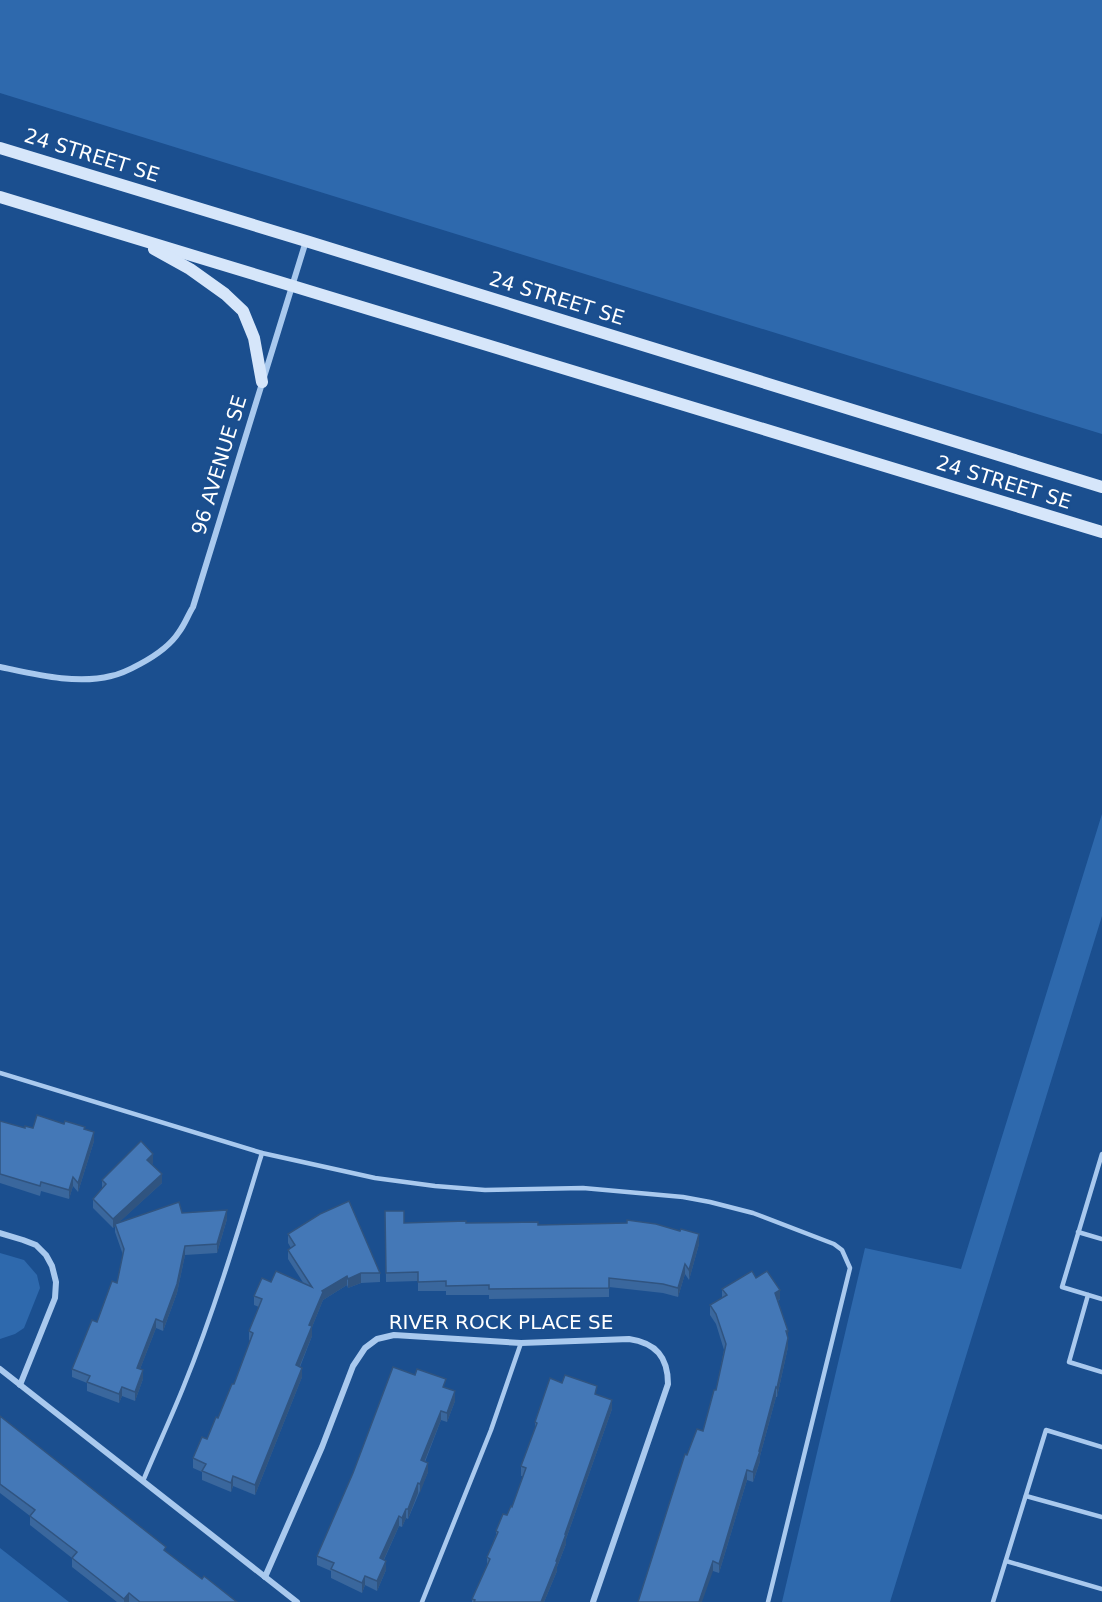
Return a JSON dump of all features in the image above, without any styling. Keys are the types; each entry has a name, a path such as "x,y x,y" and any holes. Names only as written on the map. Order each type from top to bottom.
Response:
{"main road":[{"name":"24 STREET SE","path":"0,148 1102,487"},
{"name":"24 STREET SE","path":"0,197 1102,532"},
{"path":"135,238 190,269 225,294 243,312 254,338 262,381"}],"street":[{"name":"96 AVENUE SE","path":"0,667 45,676 84,680 108,677 126,672 148,660 165,648 179,633 193,607 306,241"},
{"path":"0,1233 36,1245 46,1255 52,1266 56,1282 55,1298 20,1385"},
{"name":"RIVER ROCK PLACE SE","path":"266,1577 322,1447 352,1366 365,1348 377,1339 394,1335 521,1343 640,1340 651,1346 663,1359 668,1371 668,1384 593,1602"},
{"path":"0,1369 297,1602"}],"lane":[{"path":"0,1073 262,1153 375,1178 486,1190 584,1188 683,1197 753,1213 834,1244 842,1250 850,1268 768,1602"},
{"path":"142,1481 183,1388 206,1328 231,1256 262,1153"},
{"path":"1102,1154 1100,1169 1062,1287 1102,1299"},
{"path":"1078,1232 1102,1239"},
{"path":"1088,1295 1069,1362 1102,1372"},
{"path":"422,1602 491,1430 521,1343"},
{"path":"993,1602 1046,1430 1102,1448"},
{"path":"1026,1496 1102,1518"},
{"path":"1006,1561 1102,1589"}],"shaded area":[{"path":"0,0 1102,0 1102,434 0,93"},
{"path":"1102,814 1102,916 890,1602 782,1602 865,1248 961,1269"},
{"path":"0,1253 24,1260 37,1275 40,1288 24,1328 0,1339"},
{"path":"0,1548 69,1602 0,1602"}],"building":[{"path":"37,1115 64,1124 65,1121 94,1132 78,1183 73,1177 69,1190 41,1182 40,1186 0,1174 0,1121 33,1128"},
{"path":"141,1141 153,1154 147,1160 162,1174 113,1219 93,1199 106,1184 102,1180"},
{"path":"349,1201 380,1273 361,1273 348,1279 347,1276 322,1291 309,1325 312,1326 296,1365 302,1368 255,1485 233,1476 231,1483 202,1471 206,1464 193,1458 202,1437 207,1439 234,1384 253,1333 249,1331 262,1299 254,1296 262,1278 271,1282 276,1271 312,1287 288,1250 295,1245 288,1234 320,1214"},
{"path":"179,1202 182,1213 227,1210 217,1244 185,1246 177,1284 163,1322 156,1319 137,1368 143,1370 135,1392 122,1387 119,1394 87,1382 90,1376 72,1369 92,1320 97,1322 112,1281 117,1283 124,1249 115,1224"},
{"path":"385,1211 404,1211 404,1223 538,1222 538,1225 627,1223 627,1220 699,1234 689,1270 685,1264 678,1288 663,1284 609,1278 609,1288 489,1289 489,1285 446,1286 446,1281 418,1282 418,1272 386,1273"},
{"path":"752,1271 756,1278 767,1271 780,1290 775,1293 788,1331 786,1331 788,1338 777,1388 753,1472 747,1470 719,1564 713,1561 699,1602 638,1602 685,1454 687,1455 697,1429 703,1431 714,1390 716,1390 726,1344 716,1314 710,1305 727,1295 722,1289"},
{"path":"393,1367 415,1375 417,1369 446,1379 443,1387 455,1391 447,1413 441,1411 421,1460 428,1463 420,1484 418,1483 408,1509 402,1518 399,1516 380,1558 386,1561 377,1581 365,1576 362,1583 331,1569 334,1563 317,1556 353,1473"},
{"path":"565,1375 597,1386 595,1394 612,1400 557,1562 541,1602 474,1602 475,1600 472,1599 490,1559 487,1557 498,1532 496,1531 503,1514 507,1515 512,1507 526,1468 521,1466 550,1378 562,1383"},
{"path":"0,1416 166,1547 164,1550 202,1579 204,1576 237,1602 140,1602 129,1593 124,1599 72,1558 77,1552 30,1516 35,1510 0,1484"}]}
